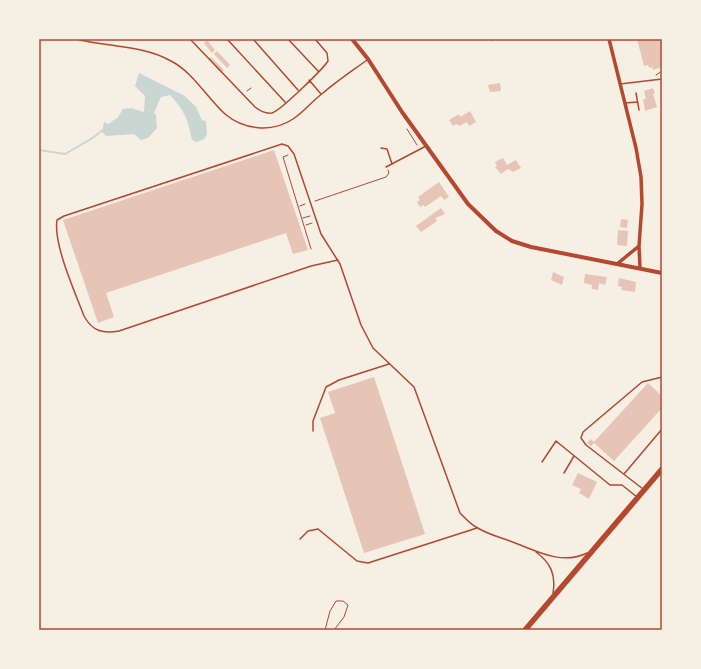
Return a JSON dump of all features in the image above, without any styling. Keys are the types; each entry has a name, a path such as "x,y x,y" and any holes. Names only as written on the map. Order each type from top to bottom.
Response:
{"main road":[{"path":"525,630 596,549 662,469"}],"street":[{"path":"352,39 368,59 426,146 468,204 487,224 505,237 531,247 662,273"},
{"path":"609,39 636,148 641,184 642,210 639,246 640,268"},
{"path":"616,264 639,246"}],"lane":[{"path":"76,39 141,51 172,61 185,72 225,113 242,125 264,128 285,124 321,94 368,59"},
{"path":"190,39 259,110 263,112 277,111 328,61 328,57 314,39"},
{"path":"227,39 286,102"},
{"path":"253,39 299,90"},
{"path":"288,39 318,72"},
{"path":"620,84 662,79"},
{"path":"310,80 321,94"},
{"path":"636,93 639,110"},
{"path":"624,103 637,102"},
{"path":"338,260 312,266 119,331 108,333 98,331 90,326 84,316 58,242 56,227 57,220 64,216 282,144 288,146 294,154 313,215 321,234 338,260 361,325 373,348 414,387 460,513 477,528 535,551 564,559 577,558 596,549"},
{"path":"386,167 426,146"},
{"path":"381,148 387,149 392,164"},
{"path":"314,431 313,421 326,388 339,380 389,364"},
{"path":"645,490 586,445 582,438 583,432 642,382 662,377"},
{"path":"624,474 662,429"},
{"path":"542,462 556,441 610,485 622,485 638,498"},
{"path":"564,473 574,456"},
{"path":"300,539 308,531 318,529 357,560 368,563 477,528"},
{"path":"535,551 552,567 554,585 552,599"},
{"path":"382,630 391,630"}],"path":[{"path":"244,94 251,88"},
{"path":"288,155 283,157 303,218 311,249"},
{"path":"315,201 386,177 389,173 388,170"},
{"path":"299,206 305,204"},
{"path":"298,216 302,215"},
{"path":"303,218 313,215"},
{"path":"305,225 316,222"},
{"path":"326,630 330,611 336,601 343,601 348,605 348,610 334,630"}],"shaded area":[{"path":"139,73 185,96 196,107 202,120 206,121 207,134 204,139 197,142 192,140 185,115 170,95 161,97 154,113 156,115 157,128 148,138 141,140 134,134 106,136 102,132 104,122 108,124 115,122 123,109 131,108 144,112 145,96 135,86"}],"building":[{"path":"637,39 662,39 662,67 653,70 652,67 649,68 648,65 644,66"},
{"path":"207,40 215,50 212,53 204,43"},
{"path":"217,51 230,65 227,68 214,54"},
{"path":"211,57 224,70 221,73 208,59"},
{"path":"500,83 501,91 490,92 488,85"},
{"path":"653,88 655,93 653,94 657,107 645,111 643,99 646,99 644,91"},
{"path":"470,111 476,122 469,126 467,122 459,126 457,124 453,126 449,120 459,114 460,117"},
{"path":"274,150 308,250 293,254 286,233 106,293 114,317 98,323 63,220"},
{"path":"503,158 507,165 516,160 521,168 513,172 508,169 501,174 495,167 497,166 495,162"},
{"path":"439,182 449,197 444,200 441,196 425,207 423,205 420,207 417,202 420,200 418,197"},
{"path":"441,208 445,214 435,218 437,221 421,232 416,226"},
{"path":"621,219 628,220 627,228 620,227"},
{"path":"618,230 628,231 627,246 617,245"},
{"path":"553,272 564,277 562,285 551,280"},
{"path":"585,274 607,277 605,285 599,283 598,290 592,289 592,285 584,283"},
{"path":"619,278 636,282 635,292 621,290 622,287 618,286"},
{"path":"374,377 425,534 364,553 320,418 335,413 328,392"},
{"path":"648,383 662,396 662,408 614,461 594,443 591,446 587,443 591,439 594,442"},
{"path":"578,473 597,482 589,499 579,493 581,489 572,485"}],"waterway":[{"path":"110,124 117,119"},
{"path":"39,150 65,154 91,139 103,130"}]}
